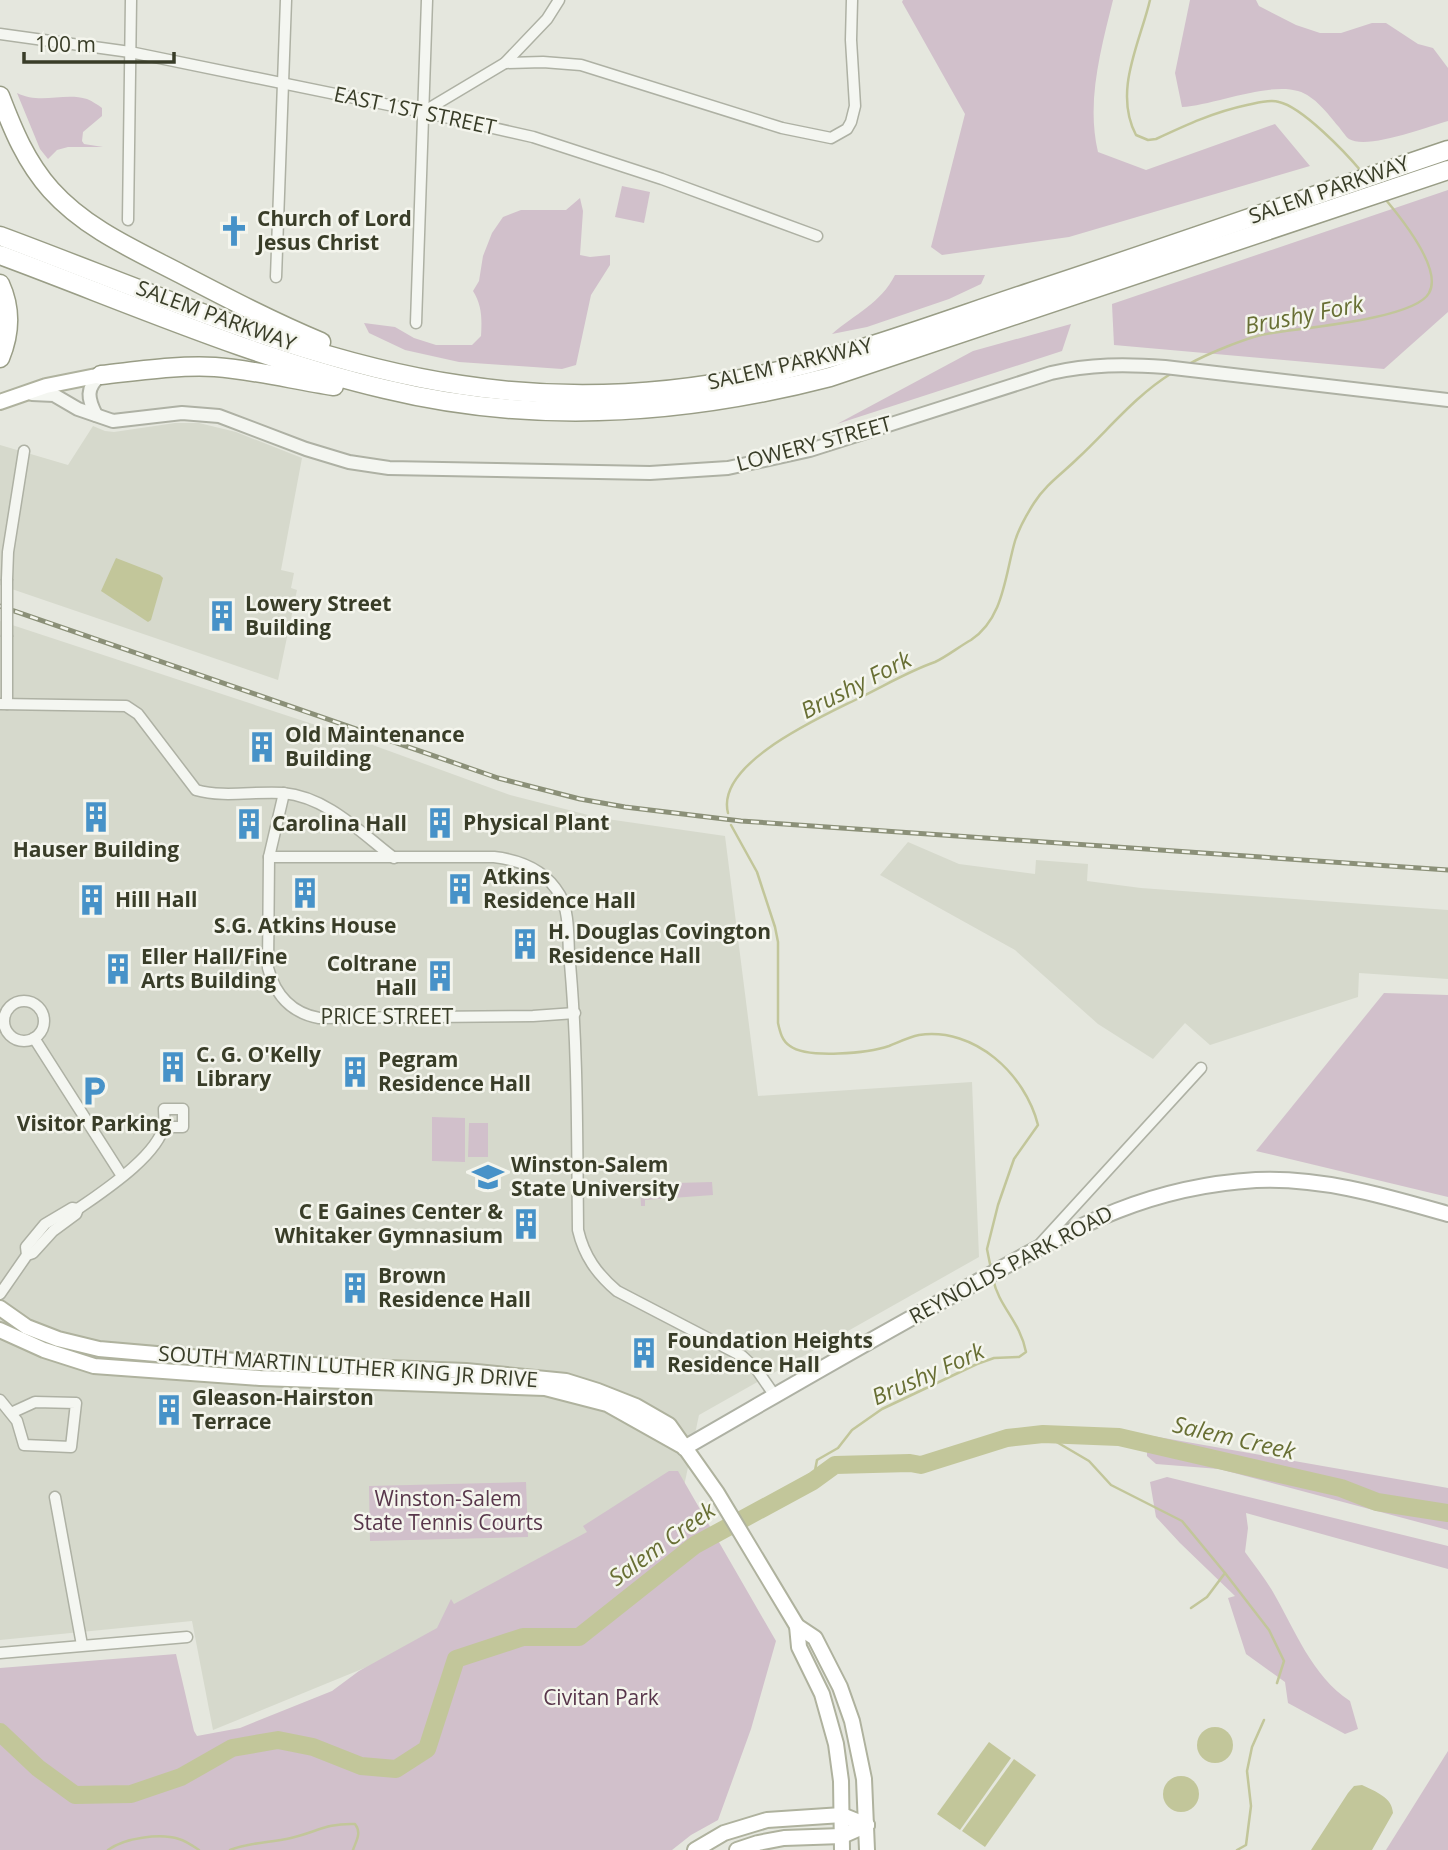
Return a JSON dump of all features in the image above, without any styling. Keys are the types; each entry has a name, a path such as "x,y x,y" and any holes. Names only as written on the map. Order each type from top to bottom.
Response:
{"highway":[{"path":"0,96 17,138 32,165 52,191 91,225 271,320 391,372"},
{"name":"SALEM PARKWAY","path":"0,236 263,334 391,372 500,390 645,392 754,377 860,349 1448,150"},
{"name":"SALEM PARKWAY","path":"0,255 280,359 352,381 424,398 510,409 610,412 684,406 758,395 866,366 1445,171"},
{"path":"0,284 5,297 8,324 0,358"},
{"path":"100,375 170,368 215,368 424,398"}],"main road":[{"path":"0,402 46,386 100,375"},
{"name":"REYNOLDS PARK ROAD","path":"684,1448 889,1329 1036,1248 1087,1222 1171,1192 1258,1180 1319,1183 1363,1191 1448,1214"},
{"name":"SOUTH MARTIN LUTHER KING JR DRIVE","path":"0,1308 27,1327 58,1339 99,1349 260,1363 466,1371 566,1381 636,1406 669,1425 718,1493 797,1626 799,1647 819,1686 832,1726 839,1762 842,1843"},
{"name":"SOUTH MARTIN LUTHER KING JR DRIVE","path":"0,1331 44,1350 94,1366 260,1378 516,1386 568,1392 607,1404 684,1448"},
{"name":"SOUTH MARTIN LUTHER KING JR DRIVE","path":"797,1626 815,1638 846,1704 861,1759 867,1850"},
{"path":"695,1850 724,1833 753,1823 782,1818 842,1815 867,1825"},
{"path":"737,1850 784,1838 842,1843 867,1825"}],"street":[{"path":"128,220 131,0"},
{"path":"276,277 286,0"},
{"path":"416,323 427,0"},
{"path":"423,112 505,63 547,19 559,0"},
{"path":"505,63 543,61 581,65 782,128 831,138 847,129 855,106 851,40 852,0"},
{"name":"EAST 1ST STREET","path":"0,34 130,52 423,112 563,146 817,236"},
{"name":"LOWERY STREET","path":"24,395 54,395 113,421 181,412 219,416 306,449 349,462 388,468 598,472 701,471 755,464 810,450 1068,369 1100,365 1144,365 1448,400"},
{"path":"96,415 90,404 89,391 100,375"},
{"path":"24,451 9,548 4,704 125,706 138,714 196,790 284,793 312,799 327,806 394,858"},
{"name":"PRICE STREET","path":"284,793 269,857 268,968 273,983 288,1005 310,1016 383,1018 575,1013"},
{"path":"269,857 494,857 516,860 538,871 562,898 566,914 575,1013 578,1230 586,1255 603,1279 617,1291 742,1356 757,1370 775,1396"},
{"path":"0,1014 9,1007 23,1001 33,1003 44,1019 43,1026 34,1038 19,1040 3,1028 9,1007"},
{"path":"34,1038 122,1176"},
{"path":"1036,1248 1201,1068"},
{"path":"0,1294 27,1255 26,1247 38,1231 59,1220 72,1208 78,1209 122,1176 145,1156 164,1127"},
{"path":"0,1400 17,1421 24,1445 71,1447 76,1403 35,1402 11,1413"},
{"path":"55,1497 82,1645"},
{"path":"0,1653 187,1637"}],"shaded area":[{"path":"175,423 199,423 236,432 302,458 281,570 294,573 291,588 297,590 278,680 0,585 0,445 68,465 93,426 114,432"},
{"path":"116,558 163,578 151,620 148,622 101,591"},
{"name":"Winston-Salem State University","path":"0,621 337,732 510,795 600,818 725,836 758,1096 972,1082 979,1257 699,1415 683,1491 401,1653 213,1730 192,1621 0,1640"},
{"path":"908,842 959,864 1035,874 1036,860 1088,864 1087,881 1141,888 1448,910 1448,979 1359,973 1358,997 1210,1045 1185,1023 1153,1059 1098,1024 1015,950 880,875"},
{"path":"1215,1727 1227,1733 1233,1745 1227,1757 1215,1763 1203,1757 1197,1745 1203,1733"},
{"path":"989,1742 1011,1758 960,1830 937,1814"},
{"path":"1014,1759 1036,1775 985,1847 962,1831"},
{"path":"1181,1776 1193,1782 1199,1794 1193,1806 1181,1812 1169,1806 1163,1794 1169,1782"},
{"path":"1362,1785 1386,1799 1393,1813 1372,1850 1311,1850 1348,1793 1354,1786"}],"green space":[{"path":"903,0 1113,0 1094,95 1098,152 1146,170 1275,124 1310,166 1069,237 942,255 931,247 965,114"},
{"path":"1190,0 1256,0 1259,6 1296,25 1320,33 1341,33 1372,23 1386,23 1418,44 1433,48 1448,68 1448,121 1383,140 1358,142 1349,139 1315,101 1298,91 1272,89 1182,107 1175,73"},
{"path":"17,93 35,98 78,97 95,103 102,108 102,116 83,132 82,141 84,144 103,147 68,147 57,150 48,159 40,149"},
{"path":"622,186 650,192 644,223 615,217"},
{"path":"1448,190 1448,312 1384,369 1114,345 1112,304"},
{"path":"580,198 583,211 580,255 610,255 610,265 591,295 576,365 562,369 459,362 405,350 369,333 364,323 395,327 414,338 436,345 472,345 481,336 480,307 473,291 479,281 483,256 492,233 503,217 521,210 566,210"},
{"path":"895,275 985,275 981,284 949,299 867,327 832,334 875,301"},
{"path":"1071,324 1062,351 837,424 973,351"},
{"path":"1384,993 1448,995 1448,1197 1256,1151"},
{"path":"432,1117 465,1118 465,1162 432,1161"},
{"path":"469,1123 488,1123 488,1157 468,1157"},
{"path":"712,1182 713,1195 645,1200 645,1206 641,1206 640,1184"},
{"path":"1147,1435 1448,1488 1448,1530 1219,1469 1156,1464 1147,1456"},
{"name":"Civitan Park","path":"669,1471 678,1471 776,1641 751,1729 718,1820 691,1835 672,1850 0,1850 0,1668 176,1654 197,1736 240,1728 332,1691 359,1671 437,1628 451,1599 454,1604 587,1532 583,1526"},
{"path":"1167,1477 1448,1546 1448,1569 1246,1513 1248,1528 1245,1552 1270,1587 1315,1666 1337,1691 1350,1701 1358,1729 1345,1734 1288,1703 1285,1682 1246,1654 1228,1598 1235,1596 1156,1517 1150,1482"},
{"name":"Winston-Salem State Tennis Courts","path":"526,1482 528,1537 370,1541 369,1486"},
{"path":"1448,1751 1448,1850 1386,1850"}],"waterway":[{"name":"Brushy Fork","path":"1150,0 1128,84 1127,101 1136,135 1148,140 1156,139 1223,111 1275,101 1311,121 1361,171"},
{"name":"Brushy Fork","path":"1187,365 1228,346 1263,335 1381,316 1419,302 1429,293 1432,283 1426,258 1386,200"},
{"name":"Brushy Fork","path":"728,813 728,794 738,776 754,759 798,729 939,660 982,631 997,608 1015,541 1039,496 1135,402 1172,373"},
{"name":"Brushy Fork","path":"731,825 757,872 775,927 778,942 778,1023 787,1044 798,1050 824,1054 853,1053 880,1049 919,1035 940,1034 978,1047 995,1058 1022,1088 1038,1125 1014,1159 998,1205 987,1249 991,1269"},
{"name":"Brushy Fork","path":"813,1481 817,1460 838,1448 852,1430 882,1409 977,1364 994,1358 1019,1357 1026,1352 1019,1331 1000,1298 993,1279"},
{"path":"1043,1434 1089,1461 1111,1485 1182,1521 1225,1573 1207,1597 1191,1608"},
{"name":"Salem Creek","path":"0,1732 38,1768 75,1795 131,1794 181,1777 232,1748 278,1740 313,1747 361,1766 396,1769 427,1749 456,1659 523,1637 579,1637 695,1545 813,1481 835,1465 921,1465 1007,1438 1043,1434 1119,1437 1341,1488 1377,1502 1448,1513"},
{"path":"1225,1573 1269,1630 1284,1661 1277,1683"},
{"path":"1237,1850 1246,1845 1251,1806 1247,1771 1252,1747 1264,1720"},
{"path":"230,1850 291,1838 329,1826 355,1824 358,1834 353,1850"},
{"path":"108,1850 132,1840 162,1836 182,1840 199,1850"}],"railway":[{"path":"0,606 498,778 580,799 741,821 1448,870"}],"place":[{"name":"Church of Lord Jesus Christ","path":"234,231"},
{"name":"Lowery Street Building","path":"222,616"},
{"name":"Old Maintenance Building","path":"262,747"},
{"name":"Hauser Building","path":"96,817"},
{"name":"Physical Plant","path":"440,823"},
{"name":"Carolina Hall","path":"249,824"},
{"name":"Atkins Residence Hall","path":"460,889"},
{"name":"S.G. Atkins House","path":"305,893"},
{"name":"Hill Hall","path":"92,900"},
{"name":"H. Douglas Covington Residence Hall","path":"525,944"},
{"name":"Eller Hall/Fine Arts Building","path":"118,969"},
{"name":"Coltrane Hall","path":"440,976"},
{"name":"C. G. O'Kelly Library","path":"173,1067"},
{"name":"Pegram Residence Hall","path":"355,1072"},
{"name":"Visitor Parking","path":"94,1091"},
{"name":"Winston-Salem State University","path":"488,1177"},
{"name":"C E Gaines Center & Whitaker Gymnasium","path":"526,1224"},
{"name":"Brown Residence Hall","path":"355,1288"},
{"name":"Foundation Heights Residence Hall","path":"644,1353"},
{"name":"Gleason-Hairston Terrace","path":"169,1410"}]}
